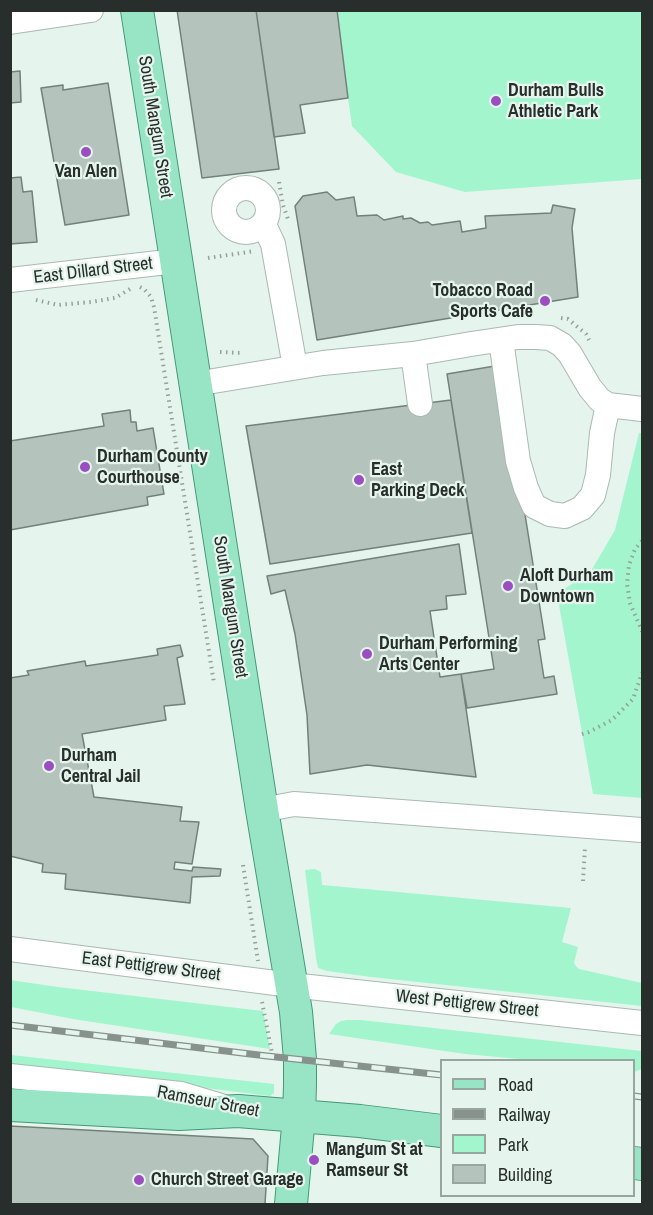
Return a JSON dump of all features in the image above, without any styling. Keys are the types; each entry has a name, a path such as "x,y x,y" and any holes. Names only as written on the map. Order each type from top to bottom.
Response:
{"main road":[{"name":"South Mangum Street","path":"136,10 296,1012 300,1059 299,1116 291,1204"},
{"path":"10,1105 179,1114 238,1111"},
{"name":"Ramseur Street","path":"238,1111 360,1121 440,1131"}],"street":[{"path":"10,22 91,10"},
{"path":"263,225 273,244 295,367"},
{"name":"East Dillard Street","path":"10,280 176,261"},
{"path":"195,384 295,367 536,337 550,338 562,345 600,400 608,405 642,409"},
{"path":"501,340 518,461 534,506 565,516 582,508 593,495 598,476 602,433 608,405"},
{"path":"413,354 420,404"},
{"path":"262,810 294,804 642,831"},
{"name":"East Pettigrew Street","path":"10,949 291,985"},
{"name":"West Pettigrew Street","path":"291,985 642,1023"},
{"name":"Ramseur Street","path":"10,1076 181,1094 238,1111"}],"path":[{"path":"30,298 58,305 91,302 115,298 136,286 144,289 151,297 214,683"},
{"path":"642,541 635,549 629,565 627,584 630,603 642,636"},
{"path":"582,734 612,720 633,699 642,673"},
{"path":"583,881 585,844"},
{"path":"242,860 259,980 273,1056"}],"green space":[{"name":"Durham Bulls Athletic Park","path":"177,11 642,11 642,179 465,192 396,172 352,126 348,98 300,105 305,133 275,137 279,169 202,178"},
{"path":"639,433 642,433 642,798 593,794 557,594 591,571 615,530"},
{"path":"315,869 321,872 322,885 571,908 562,942 578,947 574,963 576,966 579,969 642,983 642,1006 371,977 318,968 305,870"},
{"path":"10,980 263,1011 270,1049 73,1019 11,1007"},
{"path":"361,1020 642,1051 642,1069 635,1072 635,1059 519,1059 465,1054 329,1034 341,1021"},
{"path":"11,1055 274,1084 274,1093 270,1096 11,1064"}],"building":[{"path":"177,10 256,10 279,169 202,178"},
{"path":"256,10 337,10 348,98 300,105 305,133 274,137"},
{"path":"20,71 21,102 10,103 10,72"},
{"name":"Van Alen","path":"108,83 129,215 65,225 41,88 63,85 63,90"},
{"name":"Van Alen","path":"21,177 23,192 32,191 37,242 10,244 10,178"},
{"path":"327,192 336,200 354,197 357,216 377,215 384,220 403,216 403,219 411,218 420,223 428,222 432,225 460,221 462,232 486,228 485,216 551,213 553,205 575,209 572,228 578,297 317,340 295,206 303,196"},
{"name":"Aloft Durham Downtown","path":"501,365 545,639 538,640 544,678 554,676 557,694 467,708 461,674 494,669 447,374"},
{"name":"East Parking Deck","path":"451,400 472,533 270,564 246,426"},
{"name":"Durham County Courthouse","path":"130,410 131,422 136,422 137,431 153,428 164,494 147,497 148,505 10,530 10,441 104,426 102,414"},
{"name":"Durham Performing Arts Center","path":"459,544 466,594 446,596 447,609 430,611 440,677 461,674 476,777 367,765 310,774 307,715 295,634 285,590 271,594 267,576"},
{"name":"Durham Central Jail","path":"180,645 183,656 177,658 185,704 164,706 166,720 82,734 94,797 182,807 180,821 199,822 192,864 175,862 174,869 192,871 193,867 221,869 220,876 192,877 190,903 65,889 66,874 42,872 43,864 10,856 10,678 29,675 27,671 85,661 86,666 158,655 157,649"},
{"name":"Church Street Garage","path":"10,1126 253,1139 268,1156 265,1204 10,1204"}],"railway":[{"path":"10,1025 440,1075"},
{"path":"635,1096 642,1097"}],"place":[{"name":"Durham Bulls Athletic Park","path":"496,101"},
{"name":"Van Alen","path":"86,152"},
{"name":"Tobacco Road Sports Cafe","path":"545,301"},
{"name":"Durham County Courthouse","path":"85,467"},
{"name":"East Parking Deck","path":"359,480"},
{"name":"Aloft Durham Downtown","path":"508,586"},
{"name":"Durham Performing Arts Center","path":"367,654"},
{"name":"Durham Central Jail","path":"49,766"},
{"name":"Mangum St at Ramseur St","path":"314,1160"},
{"name":"Church Street Garage","path":"139,1180"}]}
